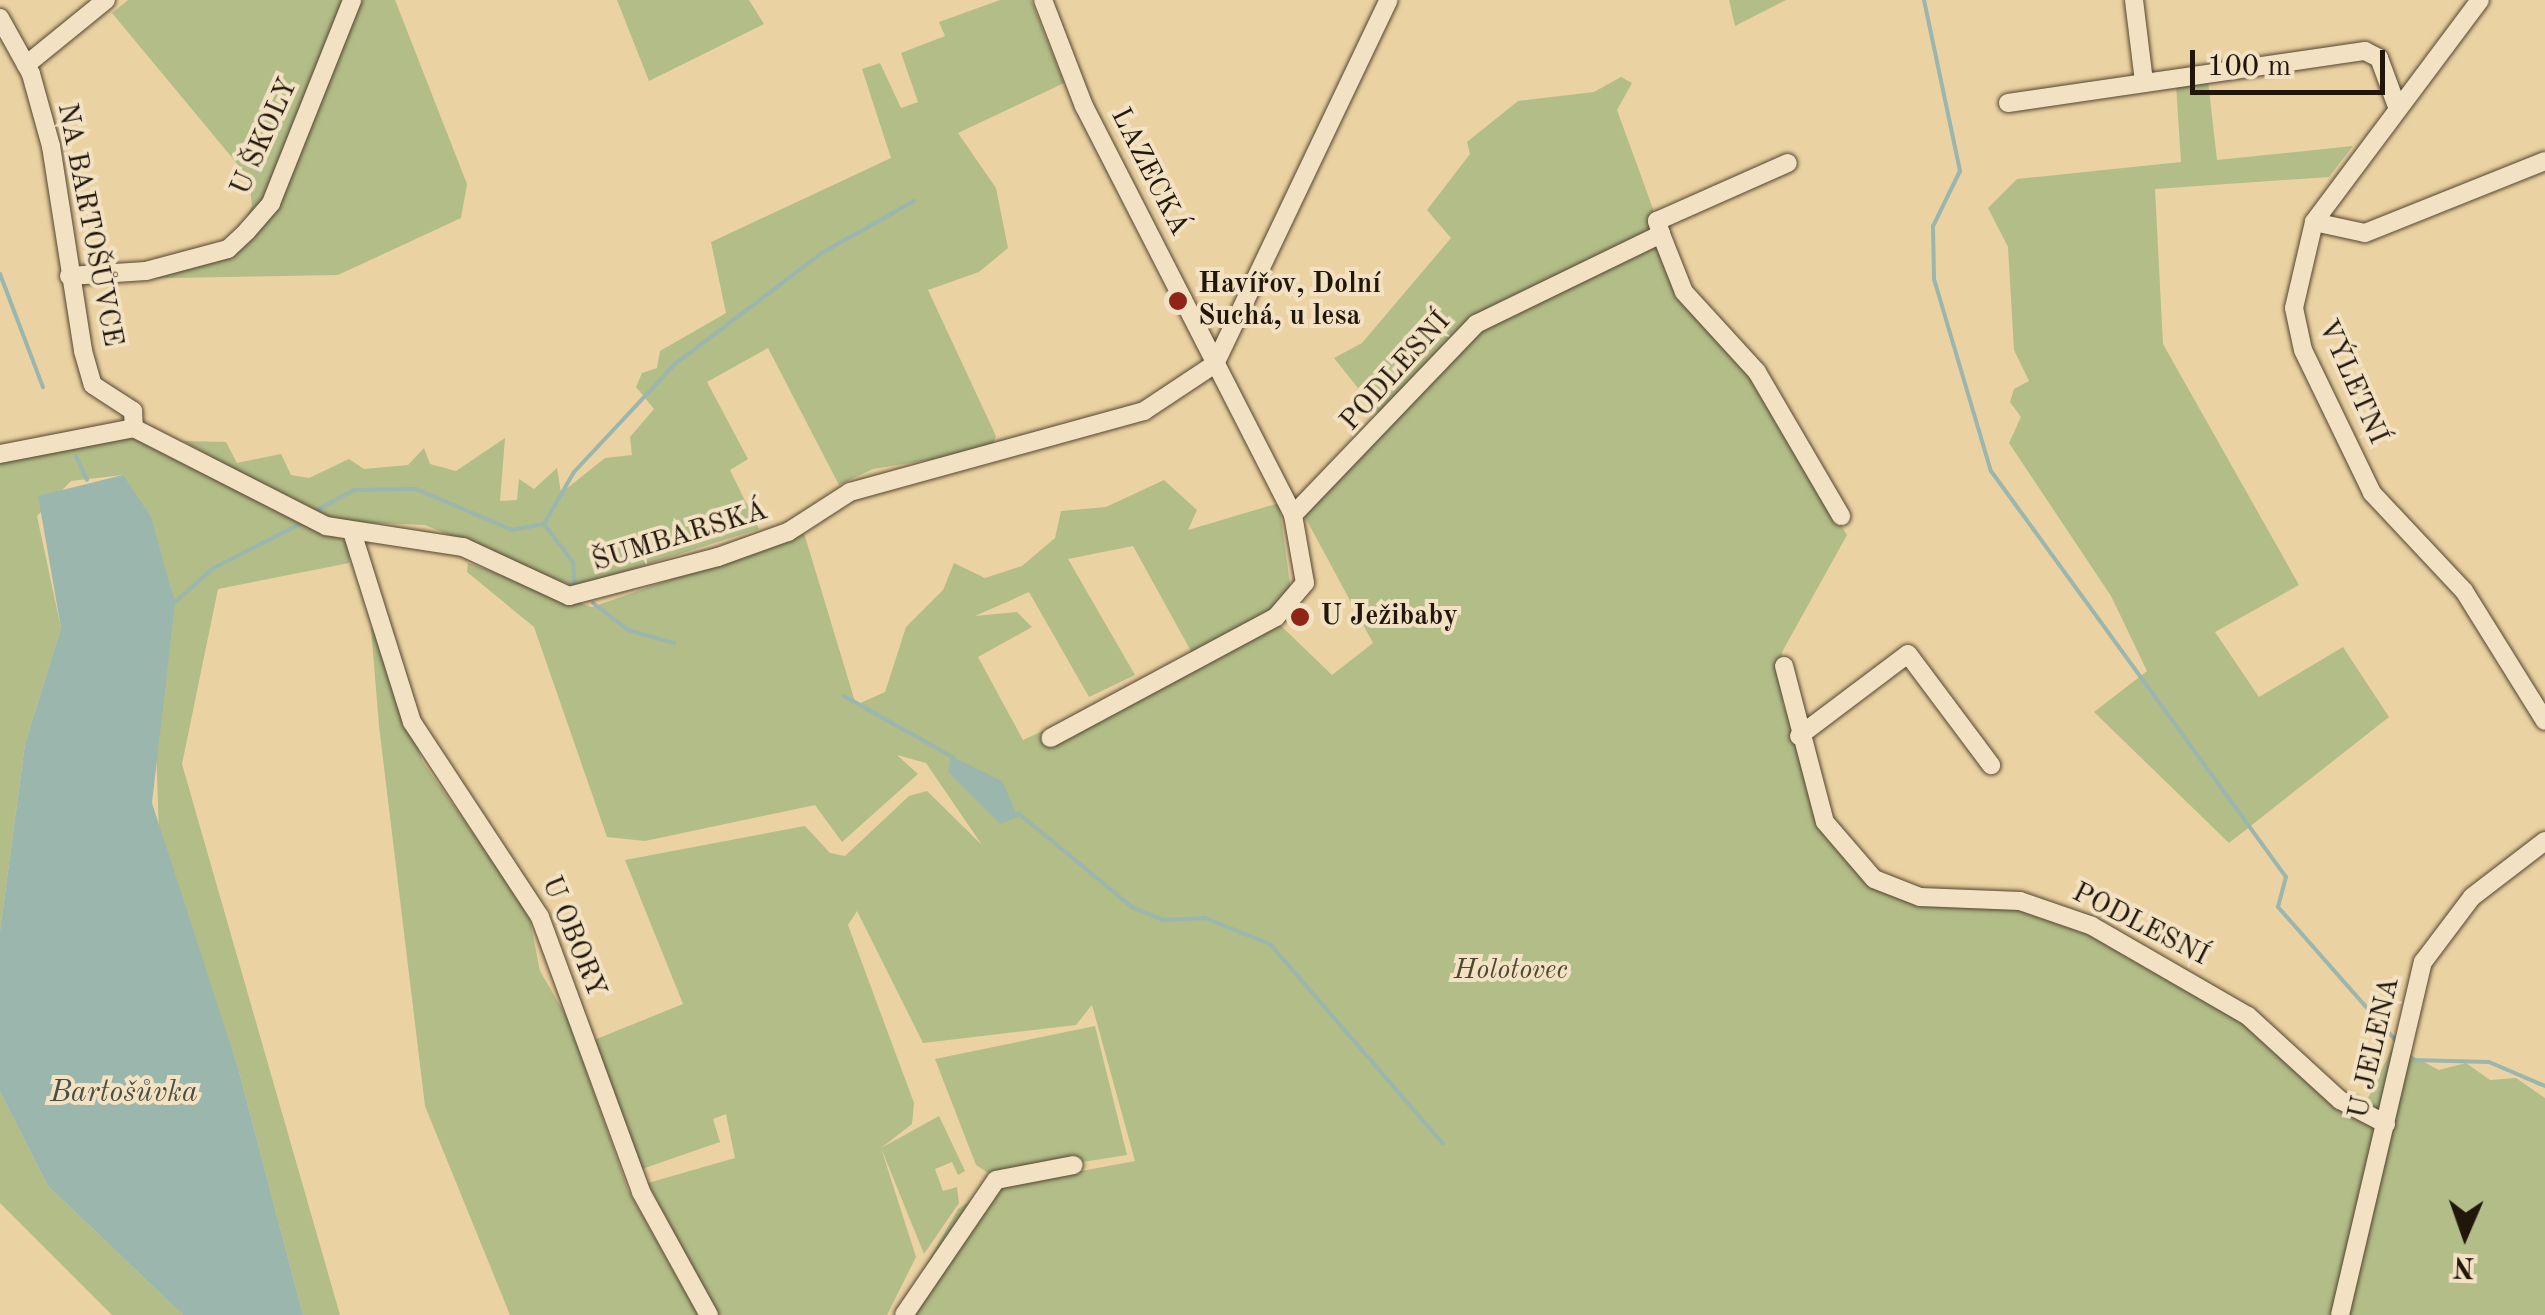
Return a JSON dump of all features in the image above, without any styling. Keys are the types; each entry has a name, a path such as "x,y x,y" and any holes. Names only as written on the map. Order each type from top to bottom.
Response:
{"street":[{"path":"26,65 106,0"},
{"name":"U ŠKOLY","path":"69,276 146,270 228,248 247,231 271,203 352,0"},
{"name":"LAZECKÁ","path":"1043,0 1084,106 1293,514 1305,583 1297,603 1050,738"},
{"path":"1216,364 1389,0"},
{"path":"2134,0 2144,82"},
{"name":"VÝLETNÍ","path":"2480,0 2396,104 2314,222 2294,286 2303,350 2382,508 2464,591 2545,721"},
{"name":"NA BARTOŠŮVCE","path":"0,18 26,65 50,146 69,276 94,384 134,411 134,428"},
{"path":"2008,103 2365,51 2379,58 2396,104"},
{"path":"2314,222 2365,233 2545,161"},
{"name":"PODLESNÍ","path":"1293,514 1476,324 1661,234 1658,221 1788,163"},
{"path":"1661,234 1684,292 1757,372 1841,516"},
{"name":"ŠUMBARSKÁ","path":"134,428 354,534 463,548 586,596 788,532 850,492 1071,438 1144,411 1216,364"},
{"path":"0,454 134,428"},
{"name":"U OBORY","path":"354,534 412,722 540,917 640,1192 709,1315"},
{"path":"1799,736 1908,654 1992,765"},
{"name":"PODLESNÍ","path":"1784,666 1799,736 1825,822 1874,879 1920,897 2020,901 2092,926 2248,1016 2340,1100 2386,1124"},
{"name":"U JELENA","path":"2340,1315 2423,962 2440,930 2545,842"},
{"path":"904,1315 996,1180 1074,1166"}],"green space":[{"path":"128,0 395,0 467,184 461,218 338,275 117,279 228,253 252,206 249,178 112,13"},
{"path":"617,0 749,0 764,24 649,81"},
{"path":"1000,0 1031,0 1064,83 958,133 996,188 1008,248 979,272 928,290 996,436 991,450 873,469 839,485 768,348 707,382 748,459 730,470 759,529 575,587 425,525 327,521 183,441 226,442 237,463 281,454 291,475 309,478 349,459 364,469 408,465 424,448 430,464 456,471 505,438 500,501 517,500 519,479 534,489 557,468 561,493 605,458 632,455 630,437 654,409 636,387 642,373 657,368 660,351 726,313 711,242 891,158 862,69 880,63 901,108 918,102 901,53 945,36 939,22"},
{"path":"1729,0 1786,0 1735,26"},
{"name":"Holotovec","path":"1621,77 1632,83 1617,110 1691,313 1753,376 1847,535 1782,652 1783,704 1836,850 1876,884 2054,913 2244,1019 2359,1117 2393,1046 2439,1070 2466,1063 2490,1080 2516,1078 2545,1098 2545,1315 898,1315 958,1209 991,1188 1135,1161 1092,1005 1076,1025 923,1043 857,911 848,925 914,1103 912,1124 881,1148 916,1257 887,1315 717,1315 648,1183 735,1158 726,1114 713,1119 720,1142 639,1170 594,1040 683,1004 625,860 805,826 830,853 845,856 909,796 927,791 982,845 926,763 897,755 918,774 842,842 815,805 645,841 607,837 534,627 467,572 468,563 592,607 804,533 856,705 885,692 906,627 943,590 954,563 985,578 1022,566 1055,538 1061,511 1106,507 1164,480 1197,510 1188,530 1279,503 1291,591 1275,610 1192,653 1133,546 1068,559 1135,675 1089,697 1029,592 975,616 1017,612 1032,627 978,657 1023,740 1278,623 1332,675 1373,643 1299,506 1386,423 1334,358 1362,343 1451,238 1427,210 1470,154 1467,142 1518,101 1594,92"},
{"path":"2208,81 2217,160 2353,146 2329,177 2155,189 2163,344 2299,585 2215,632 2259,697 2343,647 2389,717 2229,843 2094,712 2147,671 2111,596 2009,443 2021,417 2010,402 2014,389 2029,381 2014,350 2008,247 1988,208 2017,179 2181,162 2176,85"},
{"path":"118,436 171,447 350,544 349,563 218,589 182,764 340,1315 303,1315 238,1068 159,835 155,716 123,475 71,481 37,516 61,628 25,744 0,931 0,463"},
{"path":"382,626 422,761 528,911 540,971 568,1019 628,1190 698,1315 510,1315 425,1106 379,726 371,628"},
{"path":"1095,1026 1127,1155 993,1176 976,1165 935,1059"},
{"path":"0,1092 48,1186 183,1315 112,1315 0,1203"},
{"path":"939,1116 965,1171 958,1175 952,1162 935,1169 943,1191 957,1187 959,1203 924,1254 881,1148"}],"water":[{"name":"Bartošůvka","path":"123,475 151,517 175,603 152,803 238,1068 303,1315 183,1315 48,1186 0,1092 0,931 25,744 61,628 38,496"},
{"path":"951,756 1002,781 1018,817 1000,824 948,772"}],"waterway":[{"path":"1924,0 1960,171 1933,226 1934,279 1991,471 2286,877 2278,907 2396,1041"},
{"path":"544,524 574,472 675,364 822,253 914,201"},
{"name":"Bartošůvka","path":"0,274 43,387"},
{"name":"Bartošůvka","path":"76,456 87,480"},
{"path":"317,510 354,490 416,489 512,530 544,524 573,562 575,590"},
{"path":"174,603 212,569 300,524"},
{"path":"593,603 628,630 674,643"},
{"path":"844,696 954,758"},
{"path":"1018,813 1132,907 1162,920 1205,918 1270,944 1443,1144"},
{"path":"2413,1060 2489,1062 2545,1086"}],"place":[{"name":"Havířov, Dolní Suchá, u lesa","path":"1178,301"},
{"name":"U Ježibaby","path":"1300,617"}]}
